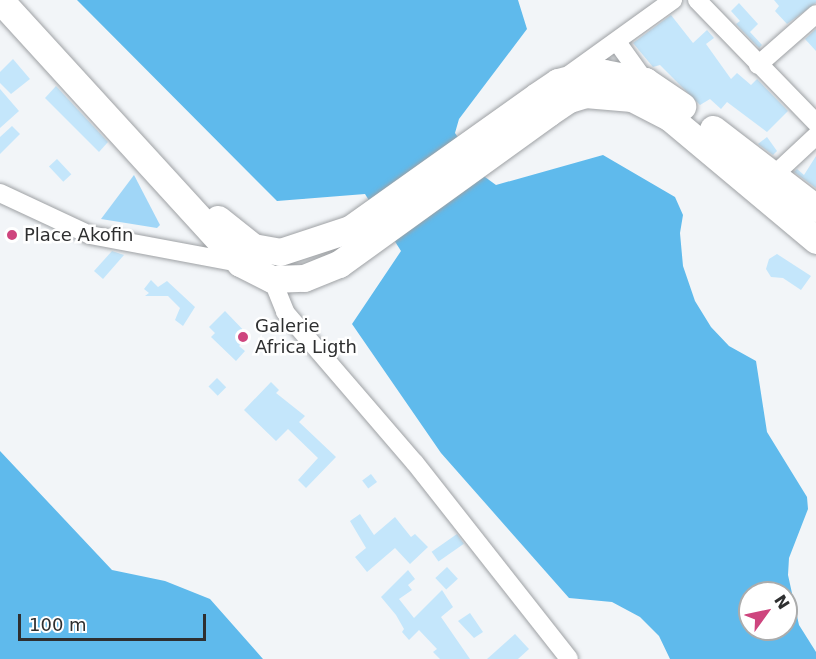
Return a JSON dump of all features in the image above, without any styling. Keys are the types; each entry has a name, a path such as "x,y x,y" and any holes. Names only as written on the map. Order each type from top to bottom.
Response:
{"highway":[{"path":"0,0 240,263 272,279 319,274 356,238 503,134 568,99 609,93 632,98 694,135 816,240"},
{"path":"25,0 222,224 238,237 253,247 280,252 356,238"},
{"path":"503,134 558,82 604,73 645,81 816,208"}],"street":[{"path":"558,82 673,0"},
{"path":"697,0 816,123"},
{"path":"758,65 816,14"},
{"path":"617,42 645,81"},
{"path":"774,175 816,136"},
{"path":"0,193 90,235 240,263"},
{"path":"272,279 285,312 415,463 569,659"}],"shaded area":[{"path":"77,0 518,0 527,29 459,119 455,133 485,177 496,185 603,155 675,197 683,215 680,233 683,266 695,301 711,327 729,346 756,361 767,432 807,497 808,509 789,558 789,581 738,581 738,641 798,641 798,620 816,652 816,659 670,659 659,636 640,617 612,602 569,598 441,453 352,324 401,251 365,194 277,201"},
{"path":"134,175 160,225 157,228 101,219"},
{"path":"0,451 112,570 165,581 210,599 263,659 0,659"}],"building":[{"path":"774,0 816,0 816,3 787,24 775,11 779,6"},
{"path":"739,3 758,24 750,32 762,45 759,48 736,24 740,21 731,11"},
{"path":"671,15 693,43 707,30 714,38 706,44 731,79 737,73 751,85 757,79 788,111 767,132 727,102 721,109 710,99 700,105 660,65 653,67 633,43"},
{"path":"816,29 816,51 805,39"},
{"path":"13,59 30,79 11,94 0,83 0,72"},
{"path":"56,86 108,142 99,152 45,98"},
{"path":"0,89 19,111 0,128"},
{"path":"12,126 20,134 0,154 0,137"},
{"path":"767,137 777,151 773,155 758,144"},
{"path":"816,156 816,188 794,172 797,169 804,175"},
{"path":"57,159 71,174 63,182 49,167"},
{"path":"112,251 124,255 103,279 94,271"},
{"path":"777,254 811,276 801,290 783,278 771,277 766,269 769,259"},
{"path":"151,280 158,287 167,281 195,307 183,326 175,320 180,308 168,296 145,296 149,293 144,289"},
{"path":"225,311 249,336 239,346 245,351 236,361 211,337 215,333 209,327"},
{"path":"217,378 226,387 218,396 209,386"},
{"path":"271,382 279,390 276,393 305,416 299,422 336,457 306,488 298,480 318,458 288,429 276,441 244,410"},
{"path":"371,474 377,482 368,489 362,481"},
{"path":"360,514 374,535 395,517 411,537 415,534 428,547 410,564 395,548 367,572 355,557 366,548 350,521"},
{"path":"457,534 464,544 438,562 432,552"},
{"path":"447,567 458,579 446,590 435,578"},
{"path":"408,570 415,579 408,585 412,590 399,599 414,618 442,590 453,607 441,617 470,659 440,659 433,652 437,649 419,630 409,640 402,632 404,629 396,615 381,597"},
{"path":"470,613 483,632 474,638 458,621"},
{"path":"515,634 529,649 518,659 487,659"}],"place":[{"name":"Place Akofin","path":"12,235"},
{"name":"Galerie Africa Ligth","path":"243,337"}]}
